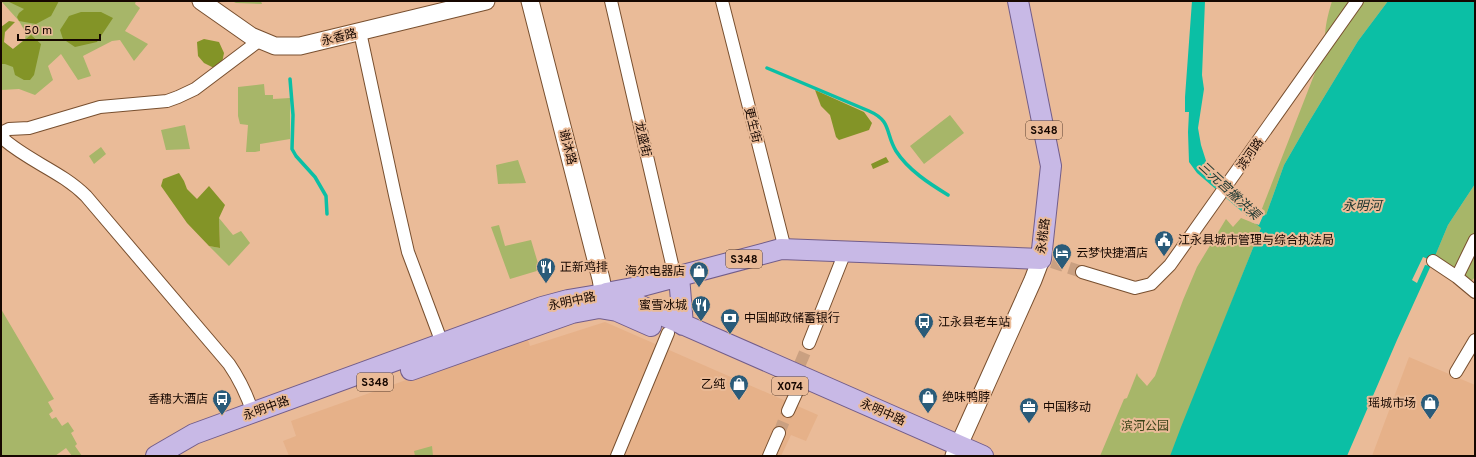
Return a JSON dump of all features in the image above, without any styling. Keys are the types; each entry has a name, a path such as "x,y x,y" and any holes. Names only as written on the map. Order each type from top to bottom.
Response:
{"main road":[{"name":"永香路","path":"201,1 251,36 275,46 300,46 486,1"},
{"name":"谢沐路","path":"530,1 604,294"},
{"name":"永桃路","path":"955,453 1033,280 1046,261 1051,166 1018,1"},
{"name":"S348","path":"638,298 677,276 785,249 1046,261"},
{"path":"598,267 612,282 624,286 638,298 617,311 599,308 574,308 578,295 594,281 598,267"},
{"path":"675,329 677,276"},
{"name":"永明中路","path":"180,456 200,444 574,308 604,294 624,298 638,298 675,329 798,376 955,453 983,456"},
{"name":"永明中路","path":"156,456 194,434 542,307 574,308"}],"street":[{"name":"龙盛街","path":"611,1 677,276"},
{"name":"更生街","path":"722,1 785,249"},
{"name":"滨河路","path":"1082,272 1136,288 1151,284 1170,265 1221,195 1357,1"},
{"path":"360,32 408,252 442,343"},
{"path":"1,133 9,129 29,128 100,107 167,101 195,89 260,40"},
{"path":"1,137 23,154 75,185 86,196 229,364 246,392 253,413"},
{"path":"1457,277 1475,240"},
{"path":"808,342 845,252"},
{"path":"1433,261 1457,277 1475,292"},
{"path":"617,456 675,329"},
{"path":"1456,372 1475,340"},
{"path":"788,411 798,376"},
{"path":"769,456 779,433"}],"shaded area":[{"path":"605,322 818,415 806,441 791,435 781,456 289,456 283,441 296,436 291,421 527,337 530,346"},
{"name":"瑶城市场","path":"1409,357 1475,385 1475,456 1372,456"}],"green space":[{"path":"1,1 136,1 135,4 140,8 125,31 148,44 134,61 120,40 112,41 83,56 91,76 78,80 61,54 48,66 53,80 35,95 19,89 1,90 1,59 25,39 26,33 19,21"},
{"path":"7,1 59,1 51,16 36,24 19,21 17,17 24,9"},
{"path":"232,1 261,1 262,4 236,3"},
{"name":"滨河公园","path":"1332,1 1388,1 1358,41 1284,165 1266,215 1171,456 1100,456 1124,399 1127,398 1137,373 1147,386 1155,376 1197,267 1226,219 1233,227 1241,218 1256,224 1325,47 1326,24"},
{"path":"81,12 101,12 113,18 97,42 75,47 63,39 60,30 69,16"},
{"path":"9,21 15,22 5,32 4,42 13,49 31,35 41,44 34,75 30,80 24,80 15,75 13,67 1,64 1,27"},
{"path":"204,39 219,42 224,53 222,63 217,67 212,67 204,63 198,56 197,42"},
{"path":"264,84 265,95 273,95 273,99 290,98 290,139 260,144 260,151 246,152 248,125 240,124 238,116 238,87"},
{"path":"815,90 864,112 872,123 869,130 839,140 836,137 830,115 821,106"},
{"path":"950,115 964,133 924,164 910,146"},
{"path":"185,125 190,149 166,150 161,130"},
{"path":"101,147 106,154 94,164 89,156"},
{"path":"886,157 889,162 873,169 871,164"},
{"path":"518,160 526,183 498,184 496,165"},
{"path":"179,173 187,189 197,199 209,186 225,205 219,218 220,248 209,246 187,223 161,186 163,179"},
{"path":"1475,184 1475,277 1467,286 1433,261 1448,225"},
{"path":"219,218 233,235 241,231 250,243 229,266 209,246 220,248"},
{"path":"499,225 505,246 531,240 540,270 510,279 491,227"},
{"path":"1,309 54,399 48,402 53,411 49,414 52,419 56,417 62,426 68,422 74,431 71,433 77,444 75,446 82,456 72,456 66,448 55,456 1,456"},
{"path":"432,446 433,456 415,456 414,451"}],"water":[{"name":"永明河","path":"1192,1 1205,1 1202,75 1204,89 1198,128 1201,145 1208,167 1266,215 1284,165 1358,41 1388,1 1475,1 1475,184 1448,225 1347,456 1170,456 1261,228 1197,173 1189,162 1189,112 1185,112 1185,97"}],"pier":[{"path":"1257,205 1265,211 1259,225 1251,222"},
{"path":"1423,257 1433,261 1431,266 1425,265 1417,283 1412,280"}],"waterway":[{"path":"767,68 876,115 885,123 893,145 901,158 913,170 948,195"},
{"path":"290,79 293,115 292,149 296,156 315,177 326,196 327,214"}],"tunnel":[{"path":"1052,262 1082,272"},
{"path":"800,364 809,343"},
{"path":"779,433 788,411"}],"place":[{"name":"江永县城市管理与综合执法局","path":"1164,257"},
{"name":"云梦快捷酒店","path":"1062,270"},
{"name":"正新鸡排","path":"546,284"},
{"name":"海尔电器店","path":"699,288"},
{"name":"蜜雪冰城","path":"701,322"},
{"name":"中国邮政储蓄银行","path":"730,335"},
{"name":"江永县老车站","path":"924,339"},
{"name":"乙纯","path":"739,401"},
{"name":"绝味鸭脖","path":"928,414"},
{"name":"香穗大酒店","path":"222,416"},
{"name":"瑶城市场","path":"1430,420"},
{"name":"中国移动","path":"1029,424"}],"water label":[{"name":"三元宫撇洪渠","path":"1230,190"}]}
